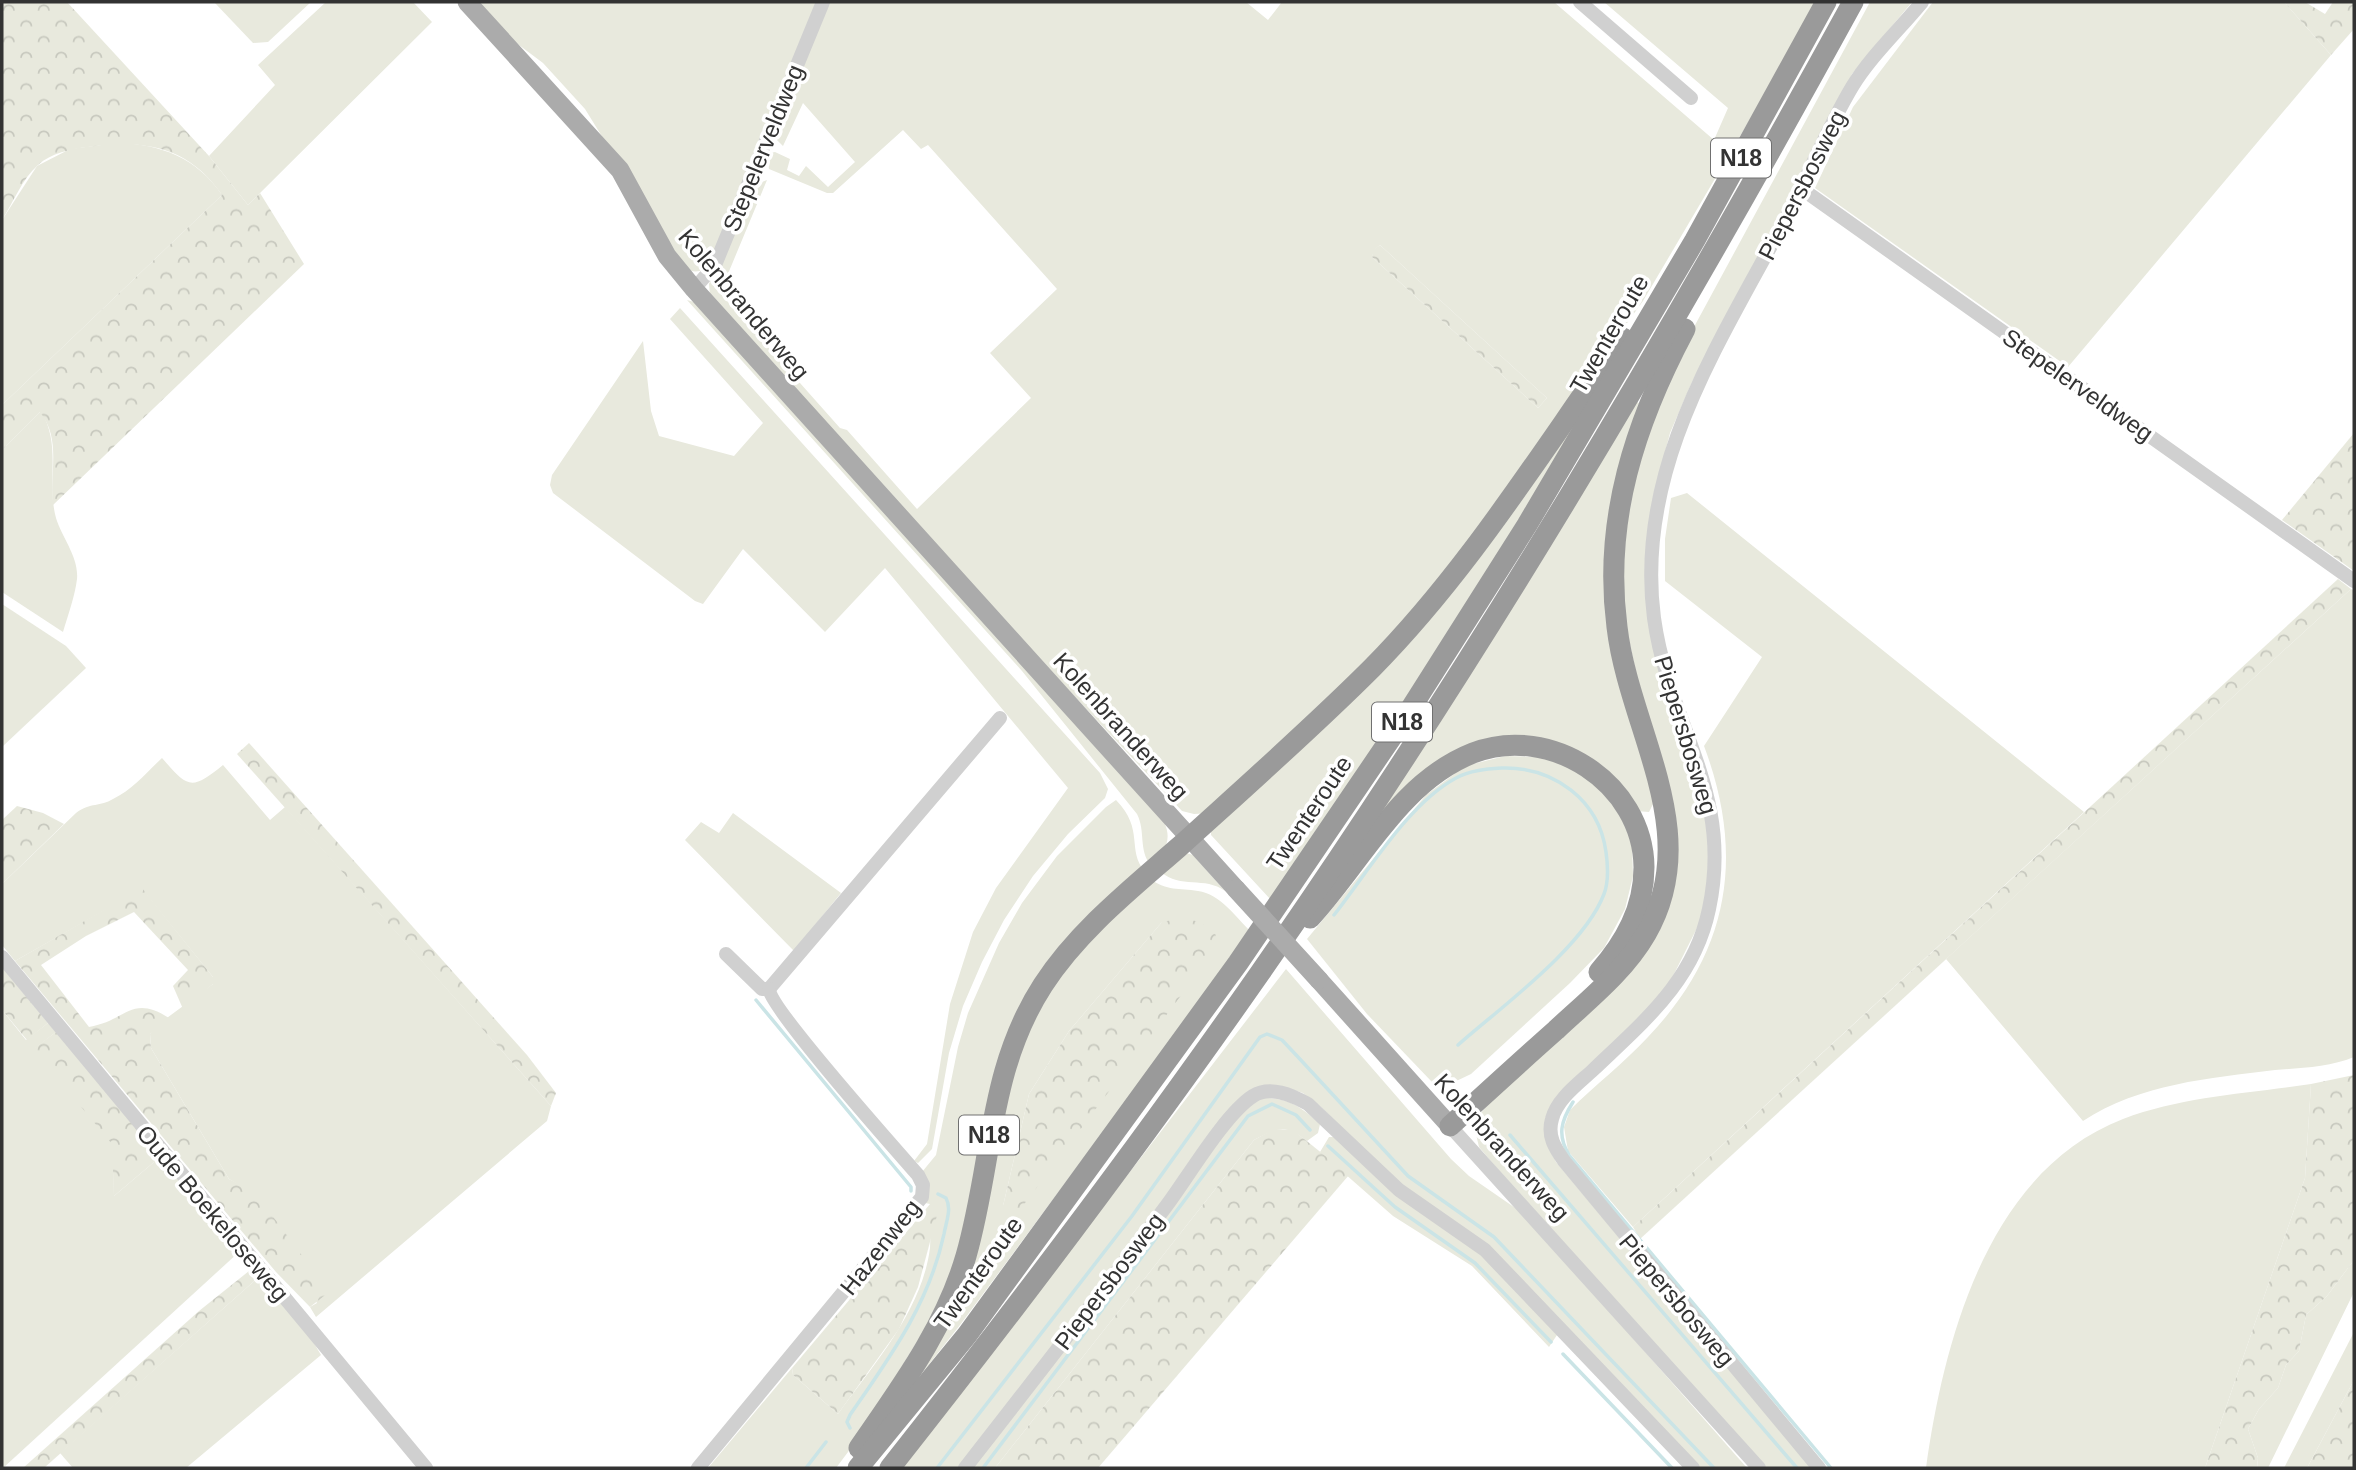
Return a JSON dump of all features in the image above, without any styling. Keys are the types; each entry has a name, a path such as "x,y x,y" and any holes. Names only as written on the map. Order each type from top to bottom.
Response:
{"highway":[{"name":"Twenteroute","path":"858,1468 967,1335 1293,884 1404,719 1527,525 1695,240 1826,2"},
{"name":"Twenteroute","path":"890,1468 1150,1127 1261,971 1485,633 1657,349 1853,2"},
{"name":"N18","path":"1446,1121 1618,971 1647,933 1663,895 1670,853 1668,824 1663,796 1628,684 1617,628 1614,561 1618,511 1640,423 1674,349 1731,242 1766,160"},
{"name":"N18","path":"845,1468 923,1354 954,1291 975,1224 998,1091 1013,1044 1032,1005 1079,939 1344,695 1401,638 1466,556 1695,240"},
{"name":"N18","path":"1261,971 1318,910 1399,809 1436,774 1453,763 1489,748 1520,745 1558,752 1595,772 1629,812 1642,847 1643,885 1633,922 1625,939 1599,972 1446,1121"}],"main road":[{"name":"Kolenbranderweg","path":"467,2 620,170 667,256 694,289 1446,1121"}],"street":[{"name":"Stepelerveldweg","path":"694,289 715,265 823,2"},
{"path":"1580,2 1690,98"},
{"name":"Piepersbosweg","path":"1819,1468 1564,1161 1552,1143 1550,1130 1552,1117 1566,1096 1651,1016 1674,988 1700,938 1708,912 1716,850 1714,822 1699,764 1678,714 1660,656 1652,589 1654,536 1675,435 1697,383 1802,189 1853,85 1922,2"},
{"name":"Stepelerveldweg","path":"1802,189 2354,581"},
{"path":"726,954 762,989 769,989 1000,718"},
{"name":"Oude Boekeloseweg","path":"2,957 426,1468"},
{"name":"Hazenweg","path":"698,1468 922,1197 923,1185 918,1175 792,1025 770,997 769,989"},
{"name":"Piepersbosweg","path":"965,1468 1091,1307 1227,1123 1254,1095 1272,1091 1293,1096 1308,1104 1399,1190 1485,1250 1693,1468"},
{"name":"Kolenbranderweg","path":"1446,1121 1759,1468"}],"green space":[{"path":"2,2 67,2 209,156 248,205 260,193 304,264 53,505 53,445 47,423 40,412 2,450 2,405 222,195 195,166 180,156 128,144 88,147 68,150 38,165 22,184 2,220"},
{"path":"214,2 311,2 268,42 253,43"},
{"path":"326,2 413,2 432,22 248,205 209,156 275,85 258,65"},
{"path":"479,2 819,2 707,268 692,271 679,261 585,109 543,63 511,39"},
{"path":"828,2 1246,2 1268,20 1282,2 1554,2 1714,140 1728,108 1604,2 1819,2 1643,301 1425,603 1211,813 1194,814 1182,811 938,551 710,295 709,284 752,186 767,180 720,293 840,428 847,430 917,509 1031,398 990,353 1057,289 928,145 921,149 903,130 833,193 827,193 769,169 766,154 775,152 790,159 787,170 799,176 806,166 828,187 855,162 803,103 783,146 773,136","holes":["1380,245 1547,398 1538,408 1372,257 1374,250"]},
{"path":"1870,2 1912,2 1852,74 1808,165 1692,382 1670,433 1654,495 1649,601 1711,825 1708,892 1699,924 1671,980 1655,1001 1559,1096 1548,1146 1556,1162 1812,1468 1766,1468 1543,1223 1479,1147 1475,1130 1480,1114 1667,905 1647,723 1623,612 1621,525 1655,399"},
{"path":"1933,2 2284,2 2331,55 2068,367 1815,188 1853,107"},
{"path":"2284,2 2305,2 2325,14 2333,2 2354,2 2354,29 2331,55"},
{"path":"117,143 148,146 177,156 201,171 222,195 2,405 2,220 37,166 70,149"},
{"path":"1380,245 1547,398 1538,408 1372,257 1373,250"},
{"path":"687,300 694,302 1164,822 1168,835 1166,846 1151,866 1145,853 1137,814 1022,671"},
{"path":"680,308 1100,773 1108,789 1105,798 1068,834 1033,876 1004,920 982,962 963,1006 949,1053 932,1149 918,1163 914,1161 927,1144 950,1004 973,932 996,888 1068,788 885,568 825,632 743,549 703,604 695,601 553,493 550,485 552,475 643,341 651,411 659,436 734,456 763,423 670,319"},
{"path":"1605,382 1458,622 1271,900 1211,835 1211,828 1341,707"},
{"path":"1637,402 1641,404 1609,543 1654,802 1649,812 1636,811 1610,780 1485,742 1373,819"},
{"path":"41,411 51,437 52,491 56,518 73,555 77,571 75,592 63,632 2,592 2,450"},
{"path":"2354,433 2354,571 2282,520"},
{"path":"1687,493 2084,812 1633,1227 1568,1151 1564,1127 1570,1110 1639,1047 1676,1004 1697,971 1713,936 1722,900 1726,863 1724,825 1717,786 1704,746 1762,657 1665,581 1665,539 1671,498"},
{"path":"2338,579 2351,589 1640,1239 1633,1227"},
{"path":"2351,589 2354,591 2354,1057 2325,1065 2225,1076 2176,1085 2127,1099 2083,1121 1946,959"},
{"path":"2,604 66,646 86,668 2,747"},
{"path":"249,743 527,1055 556,1093 551,1106 237,754"},
{"path":"1505,756 1544,757 1576,770 1599,787 1619,812 1632,843 1633,876 1625,909 1604,948 1570,983 1471,1074 1448,1085 1432,1082 1367,1014 1307,939 1426,795 1465,766"},
{"path":"162,758 178,775 190,782 204,779 223,765 270,820 285,807 551,1106 547,1121 316,1317 310,1307 317,1303 252,1192 229,1179 151,1048 150,1034 156,1026 213,984 213,977 142,889 15,961 2,945 2,884 76,813 127,791"},
{"path":"1116,800 1130,821 1139,864 1145,872 1043,981 950,1288 854,1444 836,1468 708,1468 792,1368 793,1375 838,1414 907,1315 925,1271 930,1248 930,1204 925,1203 922,1172 936,1155 958,1047 968,1013 999,943 1022,903 1057,856"},
{"path":"17,806 43,813 64,824 2,884 2,820"},
{"path":"733,813 841,893 794,951 685,840 701,822 719,833"},
{"path":"1186,853 1193,855 1225,891 1209,884 1176,880 1161,872"},
{"path":"1150,879 1168,887 1206,893 1227,907 1251,932 960,1325 867,1443 943,1327 1006,1076 1056,977","holes":["1162,922 1003,1206 1029,1094 1069,1031"]},
{"path":"142,888 213,977 213,984 183,1009 173,986 188,970 134,912 86,936 41,965 89,1027 137,1008 156,1011 169,1018 150,1034 151,1048 229,1179 254,1191 329,1292 310,1307 276,1272 15,961"},
{"path":"1182,918 1200,922 1216,935 1216,949 1013,1219 1003,1206 1029,1094 1069,1031 1162,922"},
{"path":"2,967 48,1023 27,1040 2,1010"},
{"path":"1286,969 1451,1159 1469,1176 1524,1214 1747,1468 1697,1468 1487,1247 1403,1188 1320,1106 1303,1093 1284,1087 1253,1090 958,1468 902,1468"},
{"path":"2,1010 26,1040 48,1023 56,1032 34,1049 113,1144 114,1196 160,1157 239,1252 3,1468"},
{"path":"56,1032 160,1157 114,1196 112,1144 33,1049"},
{"path":"2354,1075 2354,1260 2327,1296 2306,1315 2299,1351 2286,1365 2278,1388 2259,1409 2248,1429 2258,1458 2257,1468 2205,1468 2305,1178 2311,1084"},
{"path":"2311,1084 2305,1178 2205,1468 1926,1468 1945,1367 1961,1315 1981,1265 2006,1219 2038,1177 2077,1144 2123,1119 2146,1111 2192,1100"},
{"path":"1259,1098 1277,1099 1299,1107 1320,1124 1318,1133 1307,1141 1293,1132 1281,1129 1254,1140 995,1468 968,1468 1233,1121"},
{"path":"1274,1129 1293,1130 1349,1175 1098,1468 995,1468 1254,1140"},
{"path":"1329,1137 1336,1137 1473,1246 1557,1335 1549,1347 1472,1266 1393,1216 1320,1152"},
{"path":"930,1204 939,1208 918,1287 899,1329 838,1414 793,1375 792,1368"},
{"path":"2354,1260 2354,1292 2268,1468 2257,1468 2258,1458 2248,1429 2259,1409 2278,1388 2286,1365 2299,1351 2306,1315 2327,1296"},
{"path":"254,1267 261,1275 44,1468 23,1468 199,1311"},
{"path":"261,1275 308,1333 321,1355 186,1468 73,1468 60,1453"},
{"path":"2354,1332 2354,1380 2307,1468 2284,1468"},
{"path":"2354,1380 2354,1468 2307,1468"}],"waterway":[{"path":"1334,915 1405,821 1438,790 1461,775 1491,769 1522,769 1556,780 1584,802 1602,833 1607,863 1606,889 1594,914 1579,935 1540,975 1458,1045"},
{"path":"756,1000 911,1187 911,1191"},
{"path":"937,1468 1132,1216 1260,1037 1267,1034 1282,1040 1408,1176 1494,1237 1714,1468"},
{"path":"1573,1102 1562,1128 1563,1141 1569,1155 1831,1468"},
{"path":"983,1468 1248,1116 1272,1104 1296,1115 1310,1130"},
{"path":"1510,1135 1797,1468"},
{"path":"1328,1146 1395,1207 1475,1263 1551,1342"},
{"path":"850,1428 847,1422 850,1415 906,1329 929,1284 949,1211 946,1198 938,1194"},
{"path":"1563,1354 1672,1468"},
{"path":"806,1468 826,1442"}]}
